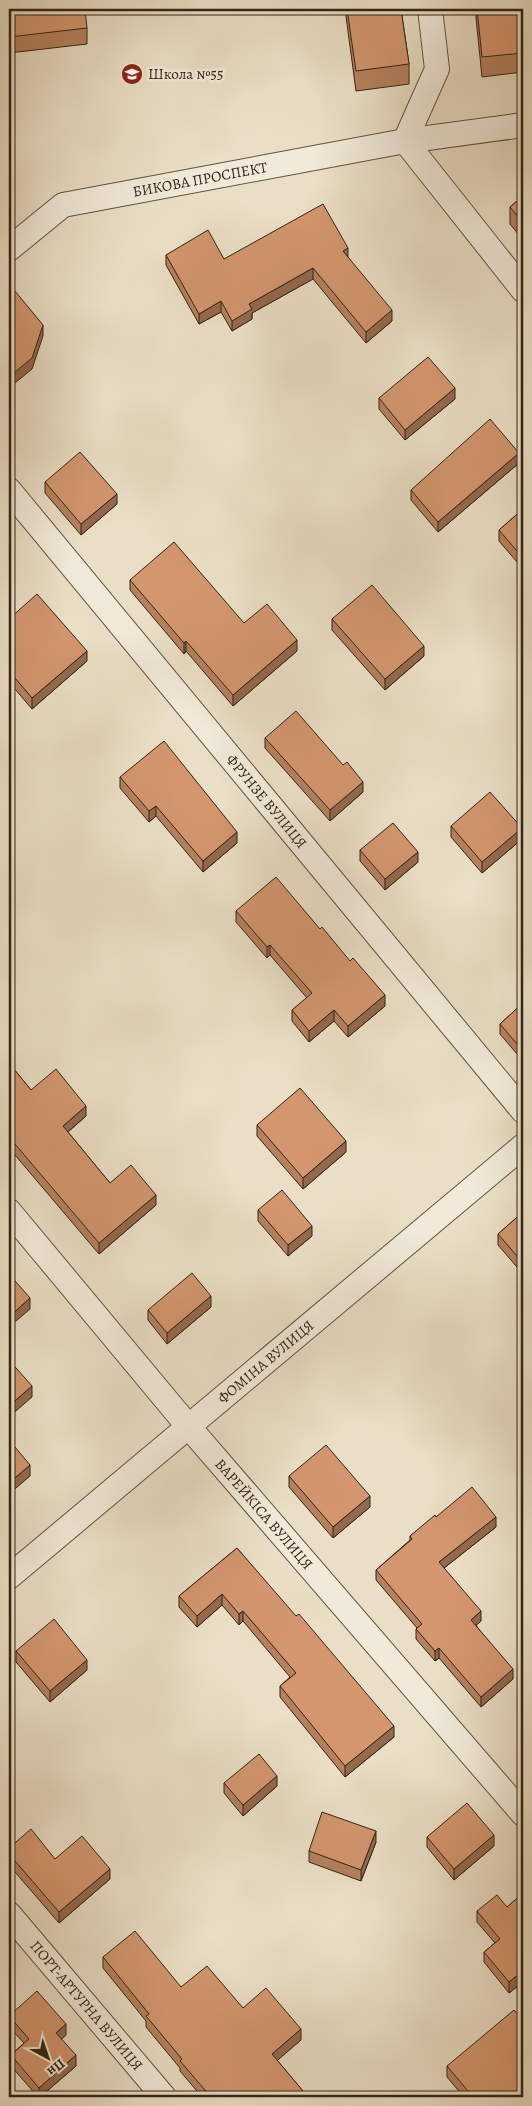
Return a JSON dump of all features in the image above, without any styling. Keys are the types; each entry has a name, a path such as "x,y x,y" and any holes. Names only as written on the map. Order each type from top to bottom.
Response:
{"street":[{"path":"430,9 437,69 405,141 523,290"},
{"name":"БИКОВА ПРОСПЕКТ","path":"9,249 63,205 405,141 523,125"},
{"name":"ФРУНЗЕ ВУЛИЦЯ","path":"9,490 523,1111"},
{"name":"ФОМІНА ВУЛИЦЯ","path":"9,1577 523,1146"},
{"name":"ВАРЕЙКІСА ВУЛИЦЯ","path":"9,1211 188,1426 523,1814"},
{"name":"ПОРТ-АРТУРНА ВУЛИЦЯ","path":"9,1914 164,2097"}],"building":[{"path":"9,9 85,9 87,28 9,37"},
{"path":"347,9 401,9 409,64 356,71"},
{"path":"477,9 523,9 523,53 482,57"},
{"path":"523,196 523,223 510,207"},
{"path":"323,204 348,248 343,251 392,310 366,332 313,268 249,304 252,309 232,321 221,301 199,314 166,255 208,230 224,259"},
{"path":"9,286 43,325 32,358 9,377"},
{"path":"428,357 455,388 405,430 379,398"},
{"path":"490,419 519,453 438,522 411,490"},
{"path":"80,452 117,494 81,524 45,482"},
{"path":"523,509 523,558 499,530"},
{"path":"174,542 244,623 267,604 297,640 233,695 186,641 184,643 130,580"},
{"path":"372,585 424,646 385,679 332,619"},
{"path":"37,594 87,651 32,698 9,671 9,619"},
{"path":"296,711 343,765 347,762 363,782 330,810 265,738"},
{"path":"164,741 237,832 203,861 156,806 149,811 120,777"},
{"path":"490,792 522,828 482,862 451,826"},
{"path":"393,823 418,852 385,879 360,850"},
{"path":"276,877 320,929 322,927 350,961 353,958 385,995 348,1026 334,1010 309,1031 292,1010 312,993 270,945 267,947 236,911"},
{"path":"523,1003 523,1051 500,1024"},
{"path":"9,1063 31,1090 56,1069 86,1106 63,1126 110,1183 131,1165 156,1195 99,1243 9,1137"},
{"path":"300,1088 346,1141 303,1178 257,1125"},
{"path":"282,1190 312,1226 288,1245 258,1210"},
{"path":"523,1212 523,1263 498,1234"},
{"path":"192,1273 211,1296 167,1333 148,1310"},
{"path":"9,1274 30,1298 9,1317"},
{"path":"9,1360 32,1386 9,1406"},
{"path":"9,1440 30,1465 9,1483"},
{"path":"326,1445 370,1496 333,1527 289,1476"},
{"path":"472,1487 496,1517 439,1562 481,1611 471,1620 513,1669 481,1697 439,1648 435,1651 416,1629 422,1624 376,1570 412,1539 410,1536"},
{"path":"237,1548 296,1616 299,1614 394,1726 345,1766 280,1686 296,1673 243,1611 239,1614 222,1594 197,1616 179,1596"},
{"path":"54,1619 87,1660 50,1691 16,1651"},
{"path":"259,1754 277,1776 243,1805 224,1783"},
{"path":"467,1803 494,1835 454,1869 427,1837"},
{"path":"322,1812 376,1831 361,1870 309,1851"},
{"path":"31,1829 55,1859 82,1836 110,1869 59,1912 9,1854 9,1848"},
{"path":"523,1893 523,1971 509,1982 484,1952 500,1939 477,1911 497,1895 507,1907"},
{"path":"135,1931 181,1987 207,1966 243,2008 266,1988 301,2029 272,2054 308,2097 211,2097 180,2061 182,2059 146,2016 149,2014 103,1957"},
{"path":"37,1991 66,2024 56,2033 76,2055 39,2088 11,2055 29,2039 9,2016"},
{"path":"514,2010 523,2021 523,2097 473,2097 447,2066"}],"place":[{"name":"Школа №55","path":"132,74"}]}
